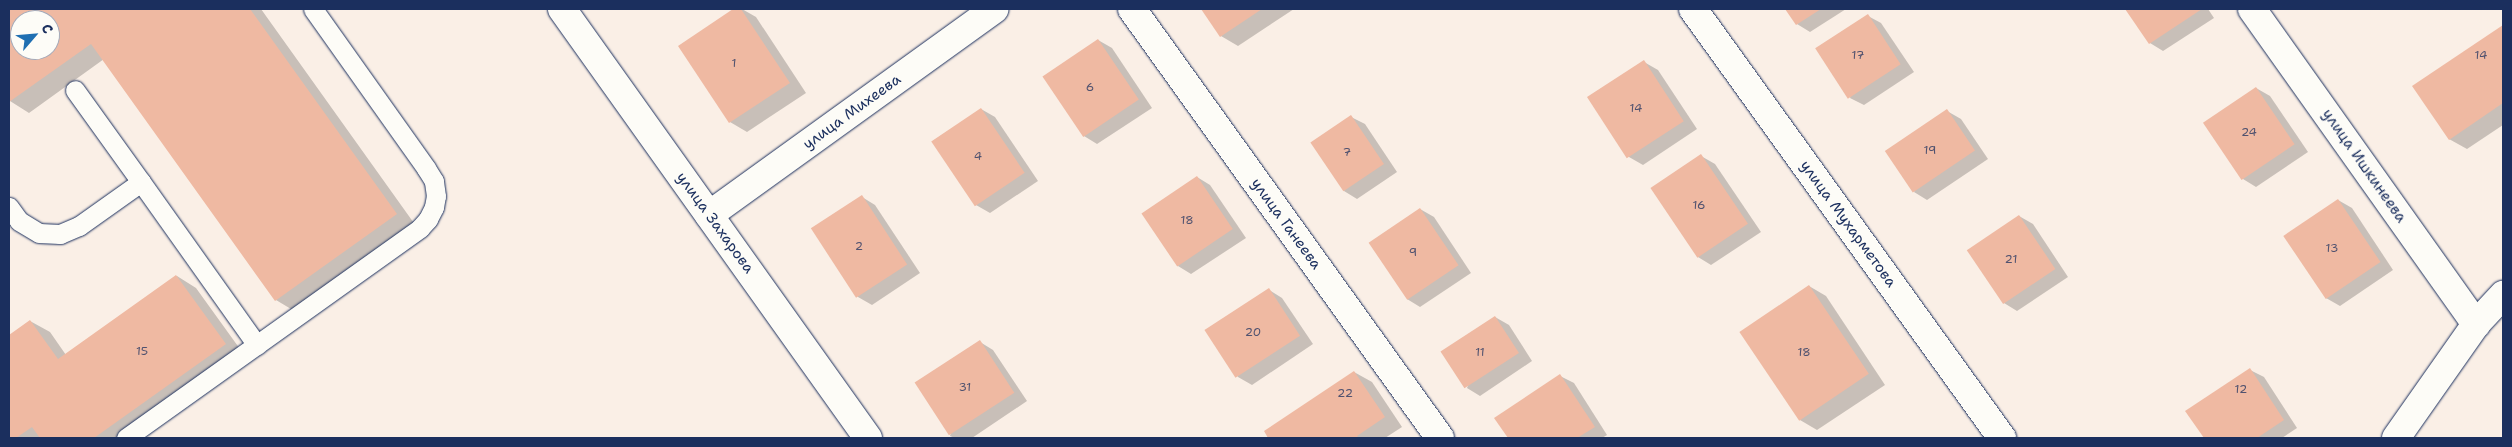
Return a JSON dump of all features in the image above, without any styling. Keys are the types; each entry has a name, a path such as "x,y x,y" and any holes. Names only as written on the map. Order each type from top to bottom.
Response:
{"street":[{"name":"улица Захарова","path":"562,9 868,438"},
{"name":"улица Михеева","path":"709,215 995,9"},
{"name":"улица Ганеева","path":"1132,9 1440,438"},
{"name":"улица Мухарметова","path":"1693,9 2002,438"},
{"name":"улица Ишкинеева","path":"2252,9 2476,324"},
{"path":"2396,438 2476,324 2503,295"}],"lane":[{"path":"126,438 420,228 428,219 436,196 434,181 313,9"},
{"path":"75,90 257,345"},
{"path":"9,207 19,221 39,233 60,234 79,226 141,182"}],"building":[{"path":"9,9 250,9 397,214 275,301 91,44 9,102"},
{"path":"733,9 741,9 790,83 729,123 678,46"},
{"path":"1201,9 1262,9 1220,37"},
{"path":"1785,9 1821,9 1796,25"},
{"path":"2125,9 2202,9 2149,44"},
{"path":"1868,14 1901,64 1848,99 1815,48"},
{"path":"2503,25 2503,103 2449,140 2412,86"},
{"path":"1098,39 1139,100 1083,137 1042,76"},
{"path":"1644,60 1684,121 1627,158 1587,97"},
{"path":"2256,87 2295,144 2242,180 2203,123"},
{"path":"981,108 1025,173 975,206 931,142"},
{"path":"1947,109 1975,150 1913,192 1885,151"},
{"path":"1351,115 1384,164 1343,191 1310,142"},
{"path":"1701,154 1748,224 1697,258 1650,188"},
{"path":"1197,176 1233,229 1177,267 1141,213"},
{"path":"862,195 907,265 856,298 811,228"},
{"path":"2338,199 2380,262 2326,299 2283,236"},
{"path":"1420,208 1459,265 1407,300 1369,243"},
{"path":"2019,215 2055,269 2003,304 1967,250"},
{"path":"176,275 226,344 94,438 40,438 32,427 16,438 9,438 9,335 30,320 58,359"},
{"path":"1809,285 1869,374 1799,421 1739,332"},
{"path":"1269,288 1300,336 1235,378 1204,330"},
{"path":"1495,316 1519,353 1464,388 1440,351"},
{"path":"980,340 1014,393 949,435 915,382"},
{"path":"2250,368 2284,420 2257,438 2204,438 2185,411"},
{"path":"1354,371 1385,417 1357,436 1359,438 1268,438 1264,431"},
{"path":"1560,374 1595,427 1577,438 1508,438 1494,418"}]}
